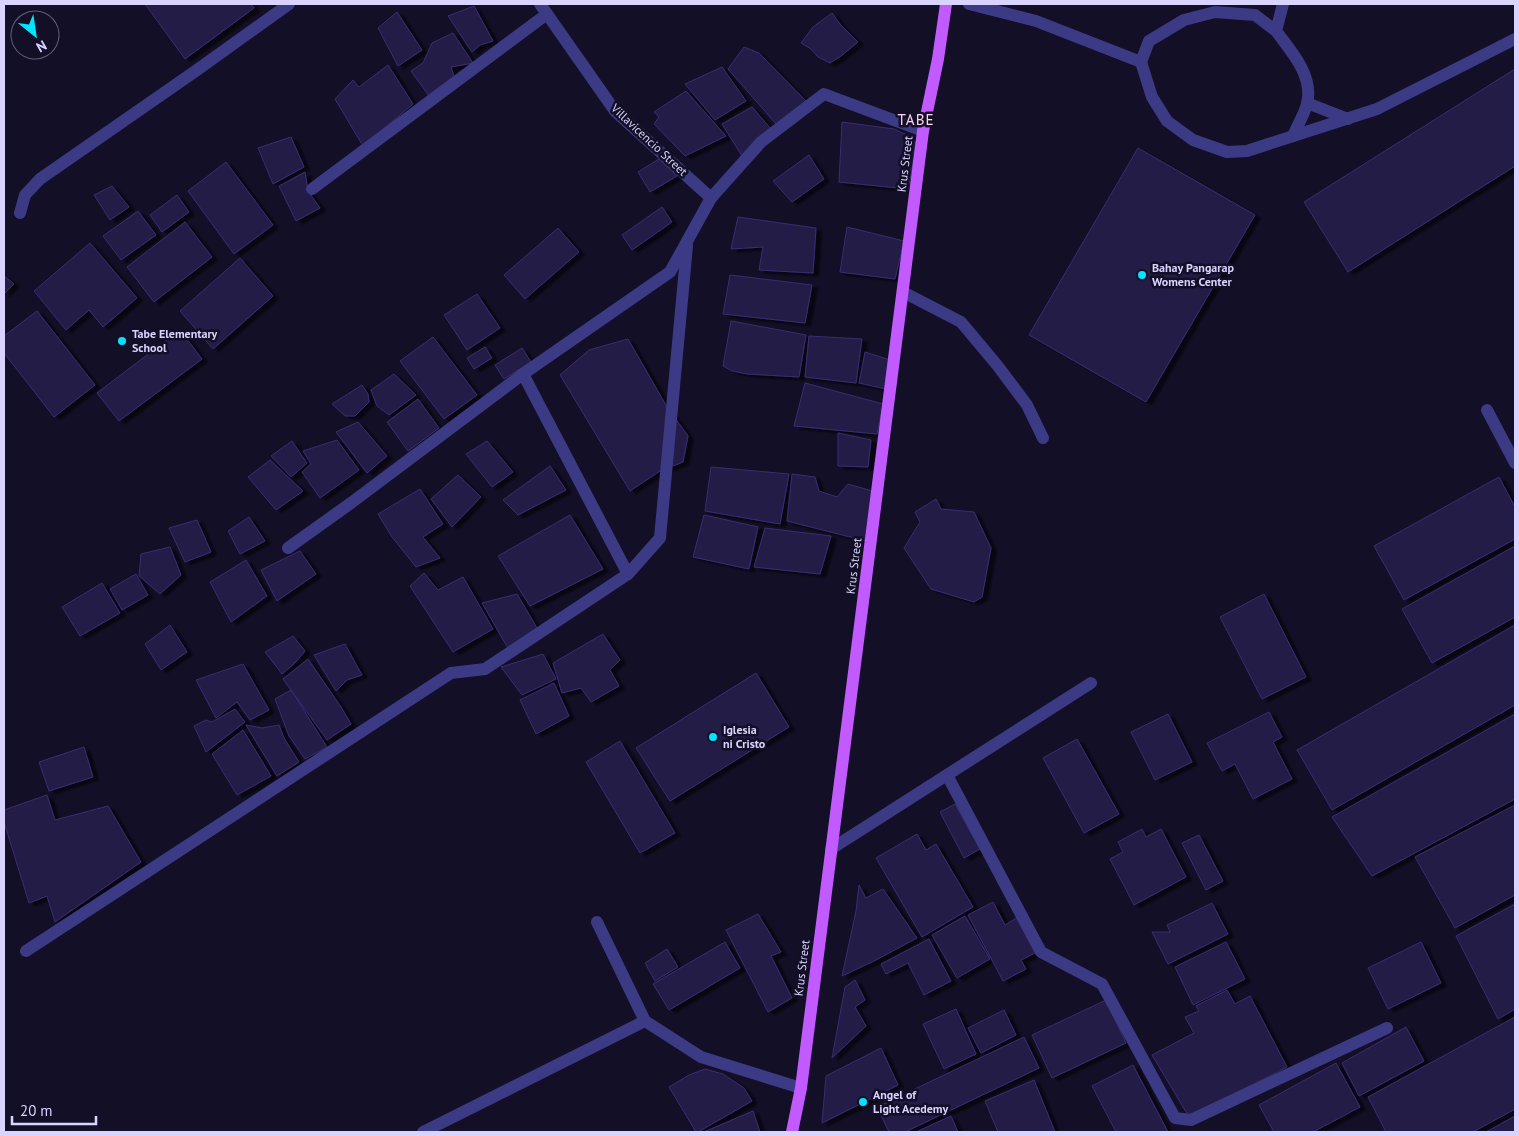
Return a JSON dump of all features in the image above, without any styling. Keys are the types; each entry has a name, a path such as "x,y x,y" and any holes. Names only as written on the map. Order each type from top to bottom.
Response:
{"main road":[{"name":"Krus Street","path":"792,1132 800,1088 923,132 938,59 946,4"}],"street":[{"path":"20,213 25,195 40,179 289,4"},
{"path":"969,4 1036,21 1141,62"},
{"path":"1276,31 1283,4"},
{"path":"312,189 544,9"},
{"name":"Villavicencio Street","path":"544,9 614,111 712,198"},
{"path":"1293,136 1307,103 1308,84 1298,60 1276,31 1255,16 1215,12 1184,20 1149,41 1141,62 1152,97 1167,121 1193,140 1227,152 1247,151 1377,109 1515,39"},
{"path":"288,548 523,374 670,272 712,198 761,142 824,94 923,132"},
{"path":"1307,103 1348,119"},
{"path":"26,951 451,673 485,669 628,574 660,538 687,242"},
{"path":"903,292 961,322 1027,405 1043,438"},
{"path":"523,374 628,574"},
{"path":"1487,410 1515,462"},
{"path":"831,849 1091,683"},
{"path":"947,775 1041,952 1102,984 1175,1118 1192,1120 1387,1028"},
{"path":"597,922 645,1022 701,1057 800,1088"},
{"path":"423,1132 645,1022"}],"building":[{"path":"145,4 251,4 254,8 185,59"},
{"path":"474,6 493,41 480,45 472,52 448,16"},
{"path":"397,12 422,50 398,66 378,28"},
{"path":"832,13 858,42 830,63 818,57 811,49 801,43 813,27"},
{"path":"453,33 473,63 451,67 455,79 429,96 411,71 423,63 432,43"},
{"path":"744,47 759,53 806,101 777,125 728,69"},
{"path":"388,65 413,104 363,146 335,99 353,80 359,87"},
{"path":"722,67 746,101 715,120 685,84"},
{"path":"1515,69 1515,166 1348,272 1304,202"},
{"path":"686,91 726,136 685,156 654,124 659,117 654,112"},
{"path":"752,107 771,129 742,156 722,124"},
{"path":"842,122 894,129 909,136 917,144 908,189 839,182"},
{"path":"291,137 304,167 273,184 258,148"},
{"name":"Bahay Pangarap Womens Center","path":"1138,148 1255,215 1146,402 1029,335"},
{"path":"809,155 824,179 792,202 773,181"},
{"path":"659,159 677,176 650,192 638,172"},
{"path":"226,162 273,225 234,254 188,191"},
{"path":"305,172 308,191 320,208 296,221 279,186"},
{"path":"112,186 129,207 110,220 94,195"},
{"path":"177,195 189,212 162,232 150,215"},
{"path":"662,207 672,222 632,250 622,235"},
{"path":"138,211 156,235 121,260 103,236"},
{"path":"738,217 816,228 813,273 759,270 763,247 731,249"},
{"path":"185,222 212,257 154,302 127,267"},
{"path":"847,227 904,241 895,279 840,272"},
{"path":"558,228 579,252 525,299 504,275"},
{"path":"90,243 137,298 103,327 89,310 66,330 34,291"},
{"path":"240,258 273,296 213,349 180,311"},
{"path":"730,275 812,285 805,323 723,314"},
{"path":"4,276 14,284 4,294"},
{"path":"477,294 500,328 467,350 444,315"},
{"path":"37,311 95,385 54,417 4,353 4,336"},
{"path":"731,321 806,335 799,377 747,374 732,371 723,366"},
{"path":"180,330 202,359 119,421 97,393"},
{"path":"809,336 862,339 856,383 805,377"},
{"path":"433,337 477,395 444,419 400,361"},
{"path":"628,339 667,407 688,436 683,462 660,471 630,491 560,375 589,350"},
{"path":"485,347 492,358 474,369 467,358"},
{"path":"522,348 531,362 504,379 495,365"},
{"path":"865,352 890,360 886,389 859,383"},
{"path":"394,374 416,395 389,415 377,406 371,390"},
{"path":"805,383 883,404 877,434 794,426"},
{"path":"362,385 368,394 369,402 355,416 345,416 332,404"},
{"path":"418,399 439,428 408,451 387,422"},
{"path":"358,422 387,456 367,473 336,432"},
{"path":"838,433 871,440 868,467 838,466"},
{"path":"337,440 359,470 320,498 302,472 311,464 303,451"},
{"path":"292,441 307,463 291,477 271,456"},
{"path":"487,441 513,472 492,487 466,454"},
{"path":"270,460 303,491 276,510 248,477"},
{"path":"550,466 566,490 518,515 503,500"},
{"path":"711,467 789,474 780,524 705,511"},
{"path":"792,474 815,477 819,491 837,497 848,484 872,491 866,541 787,521"},
{"path":"458,475 481,497 452,527 431,499"},
{"path":"1499,477 1515,507 1515,539 1404,600 1374,546"},
{"path":"420,489 443,524 423,537 440,558 416,567 392,537 378,514"},
{"path":"936,499 941,509 974,512 991,548 982,597 974,602 931,589 904,548 920,522 915,512"},
{"path":"570,515 603,569 530,606 498,556"},
{"path":"704,515 758,527 749,569 693,557"},
{"path":"249,517 265,541 240,554 228,531"},
{"path":"197,520 211,552 185,562 169,528"},
{"path":"765,528 831,536 820,574 754,567"},
{"path":"1515,546 1515,617 1432,663 1402,609"},
{"path":"170,547 181,575 160,594 139,576 141,554"},
{"path":"300,551 316,574 277,601 261,570"},
{"path":"246,560 267,596 231,622 210,582"},
{"path":"424,573 438,590 463,577 493,629 453,652 410,586"},
{"path":"136,574 148,595 122,610 110,589"},
{"path":"102,583 120,613 80,636 62,607"},
{"path":"517,594 537,628 509,650 482,603"},
{"path":"1264,594 1306,677 1262,699 1220,617"},
{"path":"170,625 187,652 161,670 145,644"},
{"path":"1515,625 1515,705 1332,810 1297,750"},
{"path":"603,634 620,660 610,670 619,686 591,702 581,688 562,693 553,663"},
{"path":"293,636 305,651 282,674 265,652"},
{"path":"345,644 362,675 347,680 336,691 314,655"},
{"path":"543,654 556,679 522,695 501,667"},
{"path":"308,659 351,724 327,740 283,679"},
{"path":"243,664 269,710 250,720 237,702 216,718 196,680"},
{"name":"Iglesia ni Cristo","path":"756,673 789,727 670,801 636,748"},
{"path":"554,683 569,716 536,734 520,700"},
{"path":"291,690 327,747 305,759 289,736 275,699"},
{"path":"235,709 245,722 206,752 194,726 206,720 212,722"},
{"path":"1269,712 1282,737 1273,742 1292,779 1253,799 1235,764 1222,771 1207,743"},
{"path":"1168,714 1192,762 1155,780 1131,732"},
{"path":"1515,714 1515,799 1372,876 1332,817"},
{"path":"246,725 262,728 279,725 284,738 299,762 277,776"},
{"path":"243,730 271,776 237,795 212,754"},
{"path":"1077,739 1119,814 1084,833 1043,758"},
{"path":"620,741 675,833 640,853 586,762"},
{"path":"84,747 93,777 49,791 39,762"},
{"path":"47,795 55,820 108,806 141,862 55,922 47,896 29,903 4,822 4,810"},
{"path":"955,804 980,849 964,858 940,812"},
{"path":"1515,805 1515,895 1455,928 1415,857"},
{"path":"1142,829 1146,837 1161,829 1186,877 1134,905 1110,859 1123,852 1118,842"},
{"path":"917,834 926,850 936,844 973,907 922,937 876,858"},
{"path":"1199,835 1223,881 1206,890 1182,843"},
{"path":"859,885 866,898 883,889 917,938 842,976 856,911"},
{"path":"993,902 1005,925 1018,917 1037,952 1021,960 1026,969 1003,981 968,915"},
{"path":"1212,903 1228,934 1168,964 1152,932 1170,932 1167,925"},
{"path":"1515,904 1515,1009 1498,1019 1456,936"},
{"path":"758,914 781,952 771,956 792,998 768,1012 726,930"},
{"path":"965,916 990,959 957,978 932,935"},
{"path":"929,939 951,981 924,995 908,963 886,974 881,964"},
{"path":"725,942 740,968 669,1010 653,984"},
{"path":"1226,942 1245,979 1193,1005 1175,967"},
{"path":"1421,942 1441,983 1388,1009 1368,968"},
{"path":"667,949 678,967 655,981 645,963"},
{"path":"855,980 865,1000 855,1007 866,1026 832,1058 845,987"},
{"path":"1227,990 1235,1004 1250,996 1287,1067 1189,1117 1152,1055 1194,1033 1185,1017 1199,1011 1196,1006"},
{"path":"1106,1000 1126,1043 1052,1078 1032,1035"},
{"path":"956,1009 976,1054 944,1069 923,1024"},
{"path":"1004,1010 1016,1035 981,1053 968,1028"},
{"path":"1515,1017 1515,1109 1473,1132 1386,1132 1368,1097"},
{"path":"1406,1027 1424,1061 1359,1096 1342,1063"},
{"path":"1024,1037 1039,1068 905,1132 889,1132 877,1107"},
{"path":"881,1048 898,1085 822,1123 826,1076"},
{"path":"1336,1063 1360,1107 1313,1132 1274,1132 1259,1105"},
{"path":"1133,1065 1168,1132 1116,1132 1092,1086"},
{"path":"705,1069 723,1074 744,1088 752,1101 696,1132 669,1087 689,1075"},
{"path":"1034,1080 1055,1132 998,1132 985,1101"},
{"path":"753,1111 760,1132 704,1132"},
{"path":"951,1116 958,1132 916,1132"},
{"path":"1515,1116 1515,1132 1486,1132"}],"place":[{"name":"Bahay Pangarap Womens Center","path":"1142,275"},
{"name":"Tabe Elementary School","path":"122,341"},
{"name":"Iglesia ni Cristo","path":"713,737"},
{"name":"Angel of Light Acedemy","path":"863,1102"}],"district":[{"name":"TABE","path":"916,120"}]}
